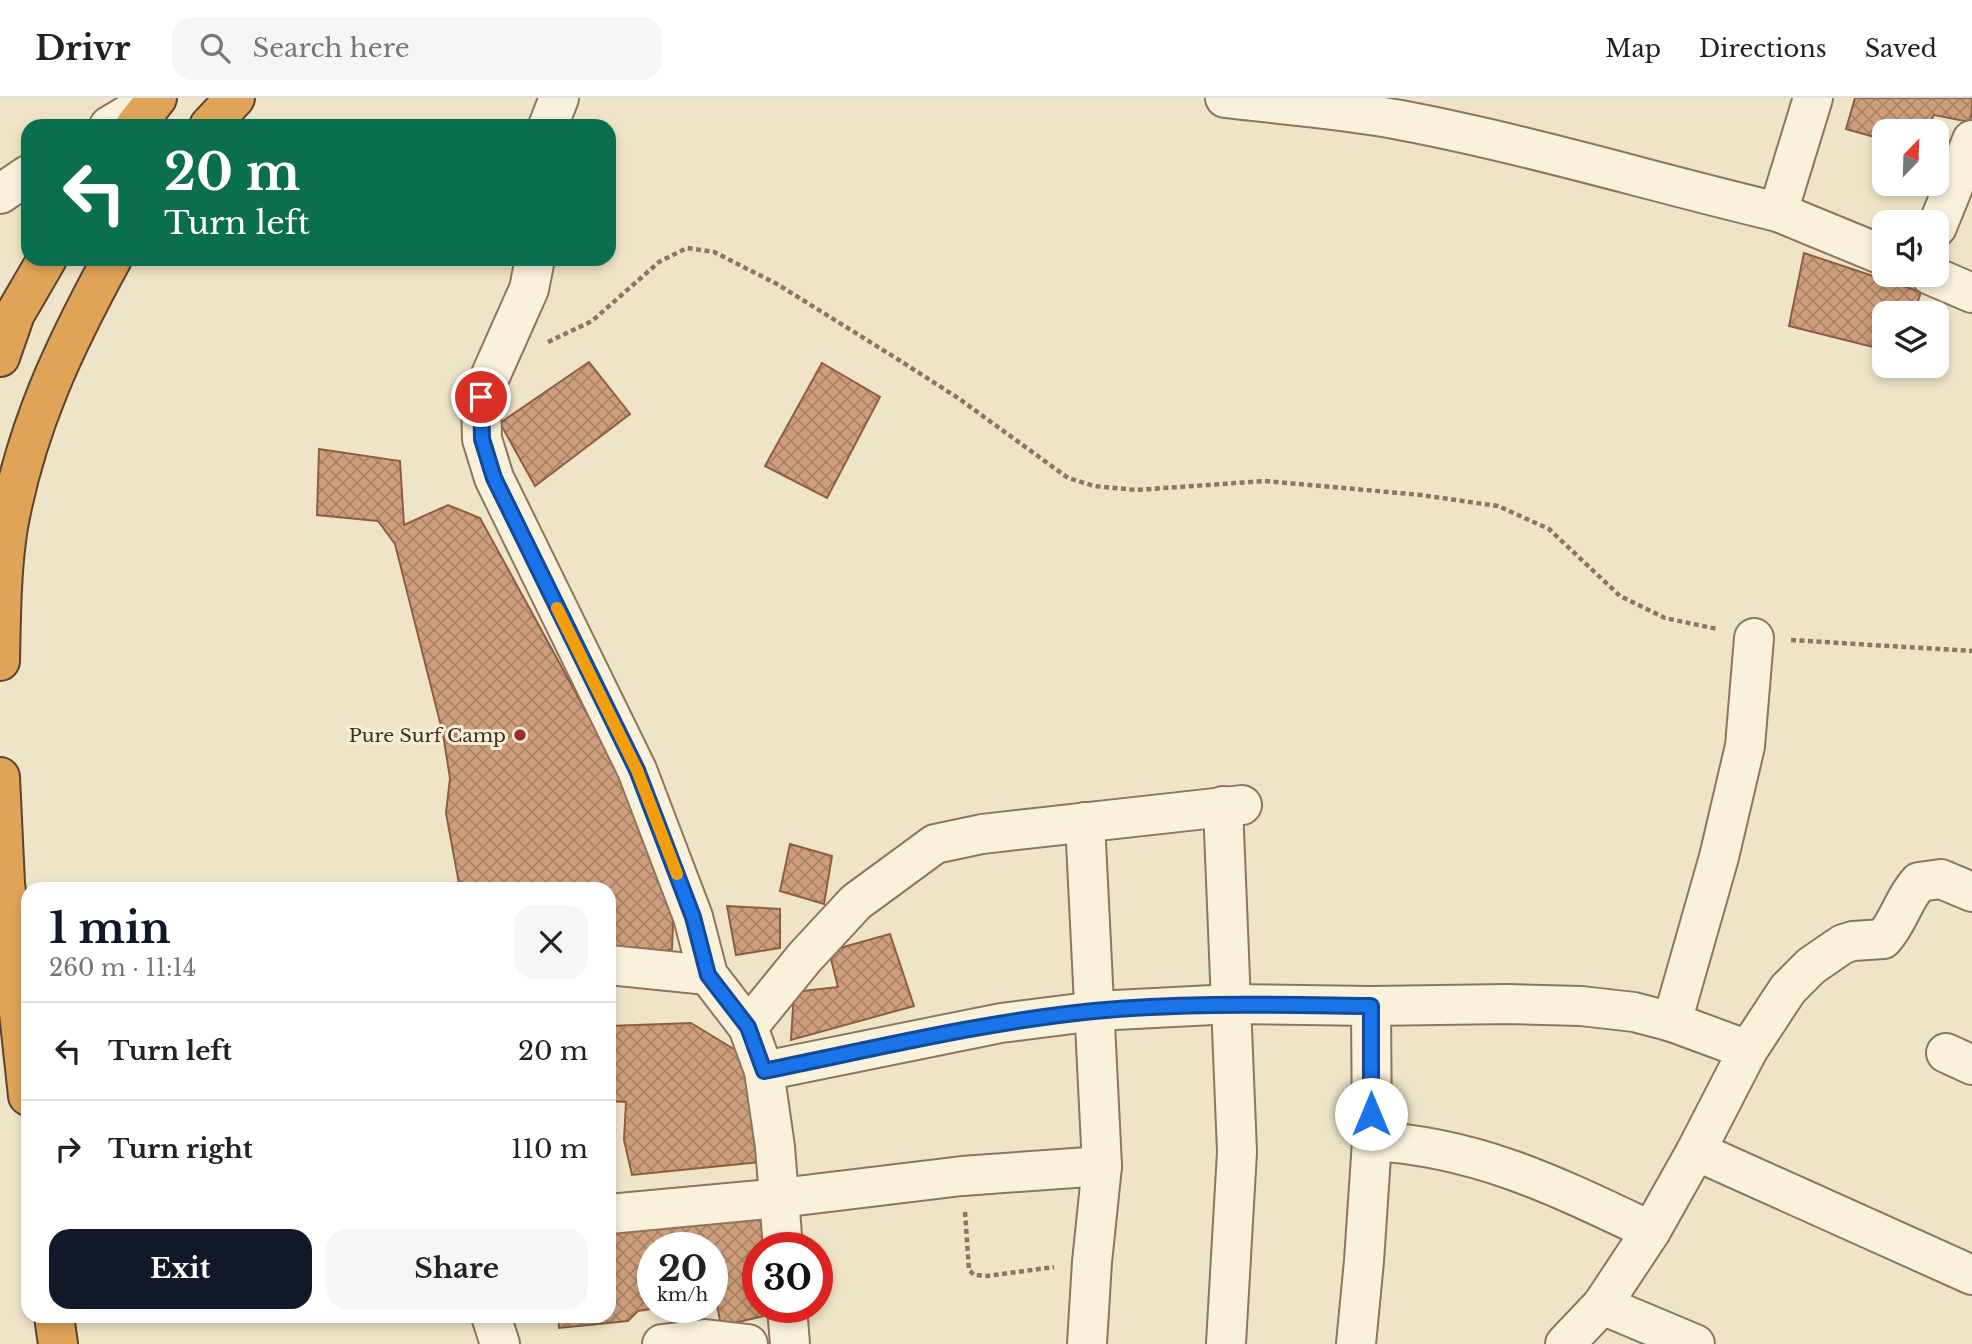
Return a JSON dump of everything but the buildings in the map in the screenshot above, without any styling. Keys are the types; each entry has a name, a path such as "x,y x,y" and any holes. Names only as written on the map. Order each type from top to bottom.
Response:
{"highway":[{"path":"140,119 157,98"},
{"path":"215,119 234,98"},
{"path":"0,357 15,314 43,266"},
{"path":"0,661 8,529 23,463 40,406 78,321 108,266"},
{"path":"0,777 5,883 21,1031"},
{"path":"55,1323 58,1344"}],"street":[{"path":"121,119 157,98"},
{"path":"551,119 559,98"},
{"path":"1225,98 1399,120 1579,160 1658,183 1778,212 1872,251"},
{"path":"1778,212 1813,98"},
{"path":"1944,210 1972,140"},
{"path":"0,194 21,180"},
{"path":"534,266 529,289 481,397 482,439 494,478 637,770 693,917 708,975 748,1027 764,1071 782,1232"},
{"path":"1949,283 1972,293"},
{"path":"1672,1022 1719,857 1745,746 1754,638"},
{"path":"748,1027 805,957 856,902 935,844 982,834 1232,805 1231,1004 1237,1152 1226,1344"},
{"path":"1085,822 1102,1166 1087,1344"},
{"path":"1565,1344 1602,1305 1651,1231 1748,1050 1788,989 1811,966 1843,944 1883,939 1893,928 1902,905 1919,882 1941,879 1972,892"},
{"path":"616,966 708,975"},
{"path":"764,1071 1001,1023 1096,1011 1231,1004 1581,1006 1634,1012 1672,1022 1748,1050"},
{"path":"1356,1344 1372,1141 1371,1006"},
{"path":"1372,1141 1411,1143 1474,1157 1540,1179 1651,1231"},
{"path":"1696,1151 1972,1275"},
{"path":"616,1212 780,1198 962,1176 1102,1166"},
{"path":"1602,1305 1695,1344"},
{"path":"493,1323 500,1344"},
{"path":"788,1323 790,1344"},
{"path":"662,1344 705,1339 748,1344"}],"path":[{"path":"496,359 550,341 593,321 659,262 687,248 714,251 777,284 899,360 1068,478 1094,486 1136,490 1265,481 1421,495 1498,506 1549,529 1620,596 1665,618 1754,638 1972,651"},
{"path":"962,1176 970,1270 974,1275 987,1276 1092,1262"}],"slow traffic":[{"path":"557,608 637,770 677,874"}],"place":[{"name":"Pure Surf Camp","path":"520,735"}],"route":[{"path":"481,397 482,439 494,478 637,770 693,917 708,975 748,1027 764,1071 1001,1023 1096,1011 1231,1004 1371,1006 1371,1114"}]}
